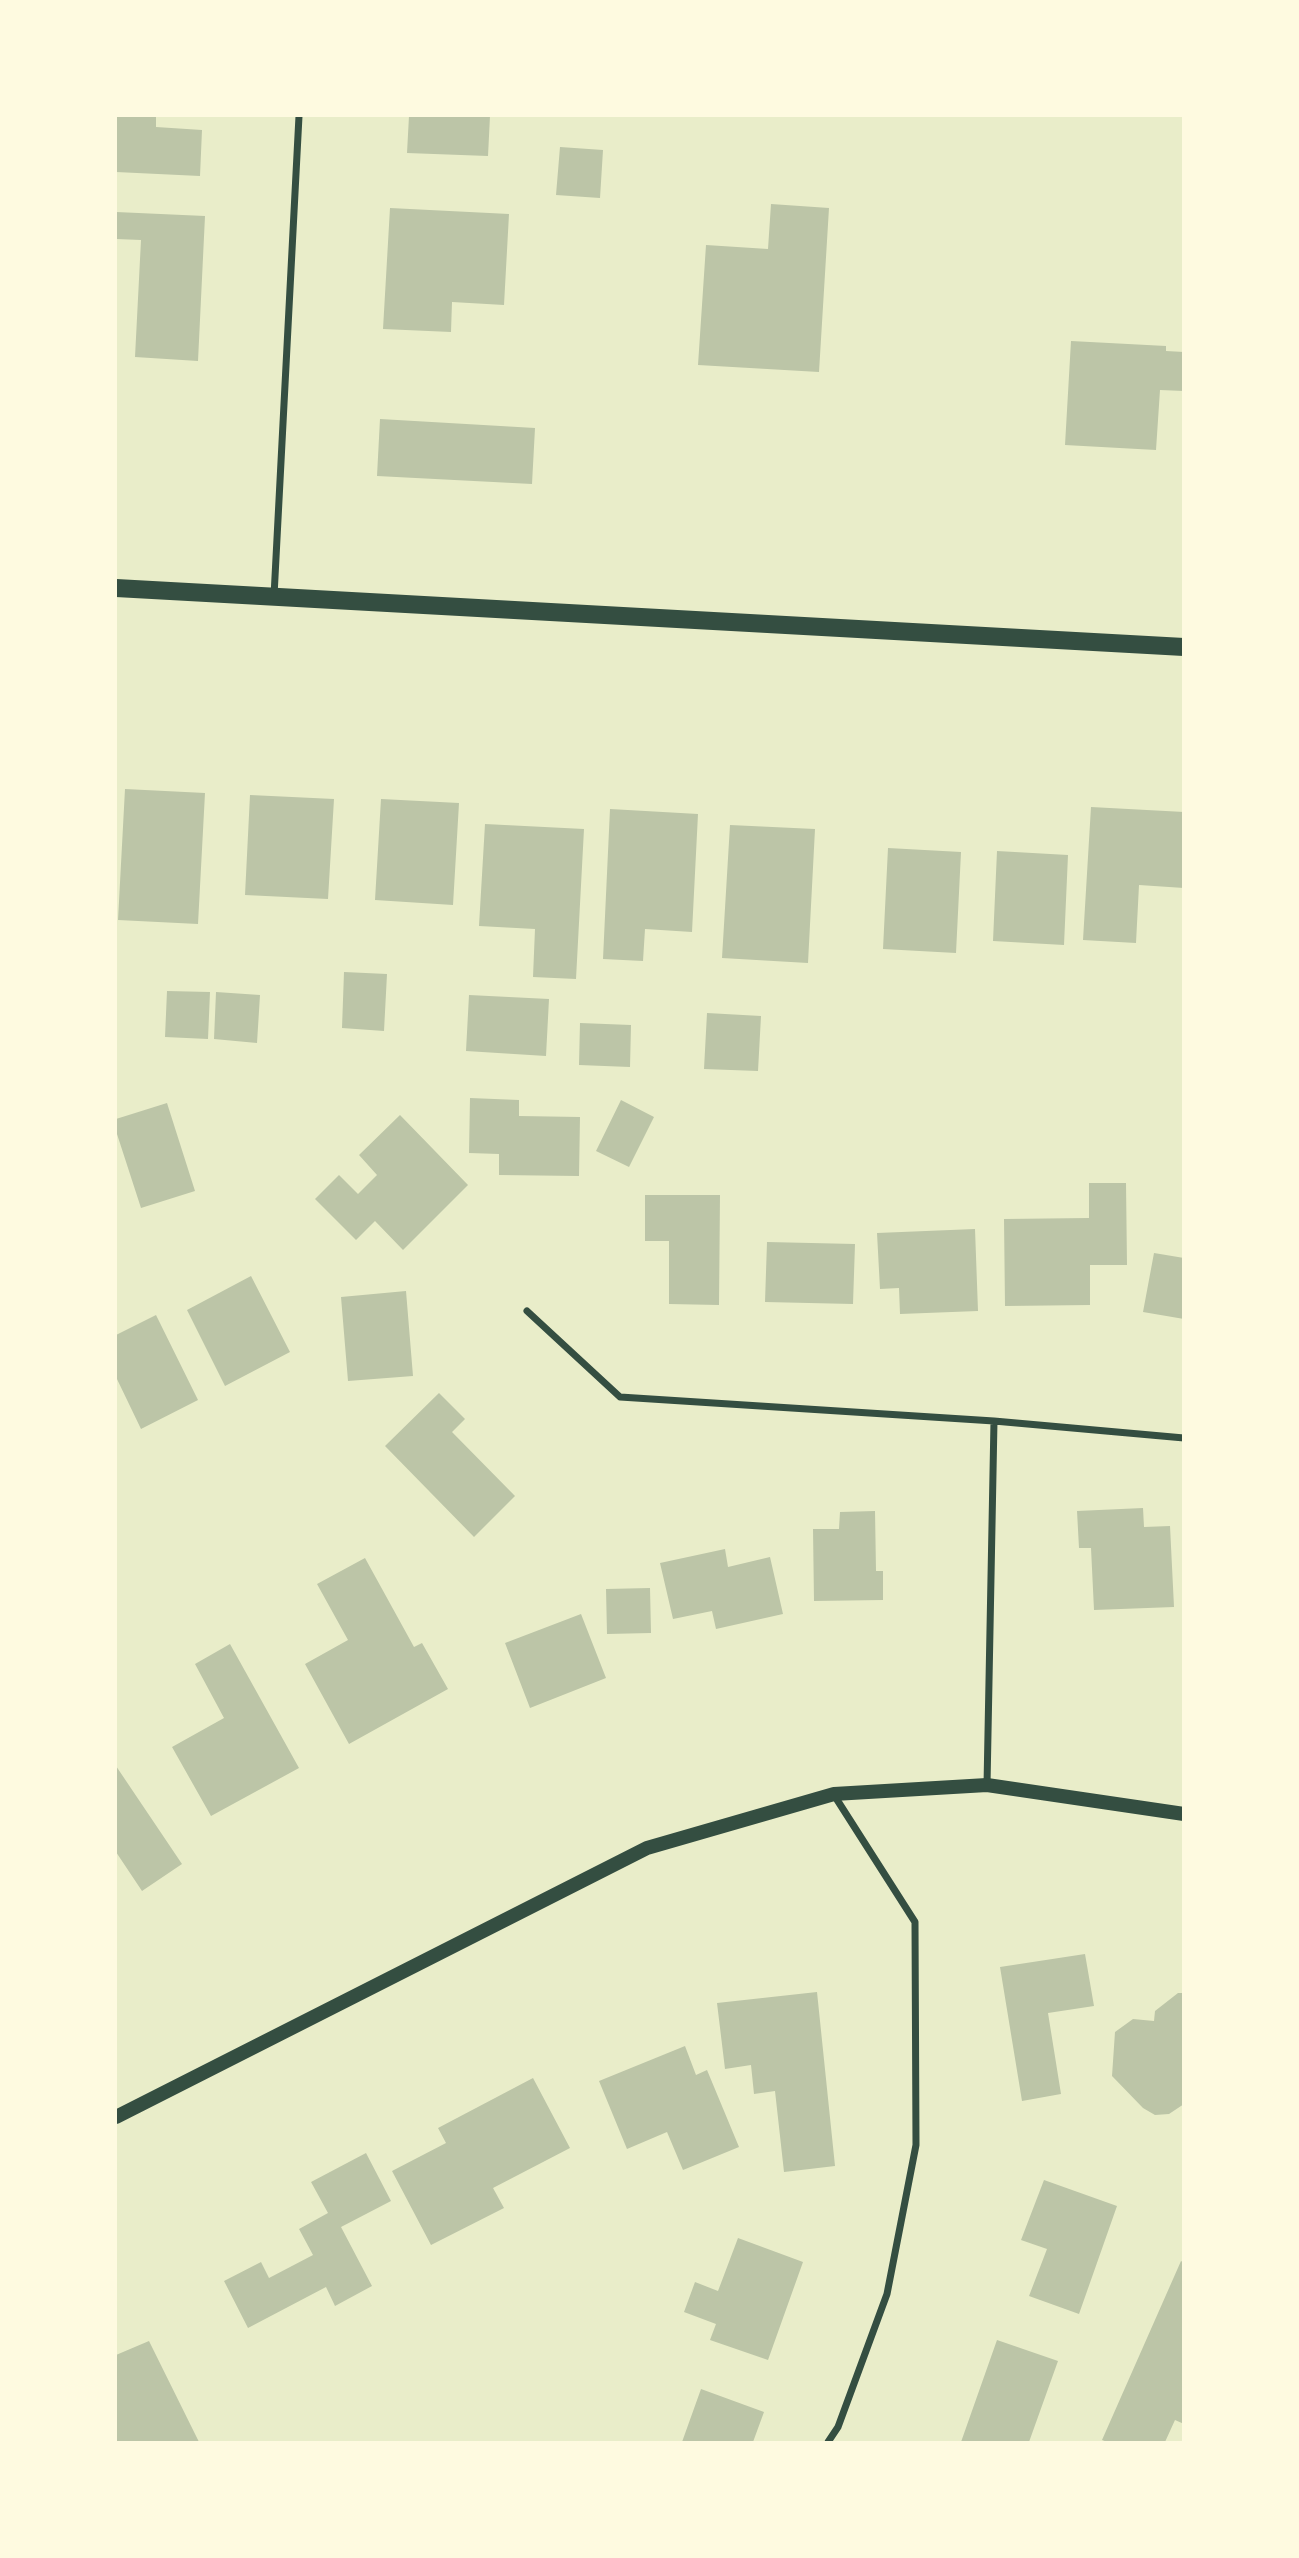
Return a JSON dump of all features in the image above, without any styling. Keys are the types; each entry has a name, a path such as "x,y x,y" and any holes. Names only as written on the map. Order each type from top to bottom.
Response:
{"main road":[{"path":"116,587 1184,648"},
{"path":"116,2117 647,1848 834,1794 987,1785 1184,1814"}],"street":[{"path":"274,596 299,116"},
{"path":"527,1311 621,1397 994,1421 1184,1438"},
{"path":"987,1785 994,1421"},
{"path":"828,2442 838,2427 887,2294 916,2146 915,1922 834,1794"}],"building":[{"path":"116,116 156,116 156,127 202,130 200,176 116,172"},
{"path":"409,116 490,116 488,156 407,153"},
{"path":"560,147 603,150 600,198 556,195"},
{"path":"771,204 829,208 819,372 698,365 706,245 768,249"},
{"path":"390,208 509,214 504,305 452,302 451,332 383,329"},
{"path":"116,212 205,216 198,361 135,357 141,240 116,239"},
{"path":"1071,341 1166,346 1166,351 1184,352 1184,391 1160,390 1156,450 1065,445"},
{"path":"380,419 535,428 532,484 377,476"},
{"path":"125,789 205,793 198,924 118,920"},
{"path":"250,795 334,799 328,899 245,895"},
{"path":"381,799 459,803 453,905 375,900"},
{"path":"1091,807 1184,812 1184,888 1139,885 1136,943 1083,940"},
{"path":"610,809 698,814 692,932 645,929 643,961 603,959"},
{"path":"485,824 584,829 576,979 533,977 535,929 479,926"},
{"path":"730,825 815,829 808,963 722,958"},
{"path":"888,848 961,852 956,953 883,949"},
{"path":"997,851 1068,855 1064,945 993,941"},
{"path":"344,972 387,974 384,1031 342,1028"},
{"path":"167,991 210,992 208,1039 165,1037"},
{"path":"216,992 260,995 257,1043 214,1039"},
{"path":"469,995 549,999 546,1056 466,1051"},
{"path":"707,1013 761,1016 758,1071 704,1069"},
{"path":"580,1023 631,1025 630,1067 579,1065"},
{"path":"470,1098 519,1100 519,1116 580,1117 579,1176 499,1175 499,1154 469,1153"},
{"path":"621,1100 654,1117 629,1167 596,1151"},
{"path":"167,1103 195,1191 141,1208 116,1131 116,1119"},
{"path":"400,1115 468,1185 403,1250 375,1221 356,1240 315,1199 339,1175 358,1194 377,1175 359,1155"},
{"path":"1089,1183 1126,1183 1127,1265 1090,1265 1090,1305 1005,1306 1004,1219 1089,1218"},
{"path":"645,1195 720,1195 719,1305 669,1304 669,1241 645,1241"},
{"path":"975,1229 978,1311 900,1314 899,1288 880,1289 877,1233"},
{"path":"767,1242 855,1244 853,1304 765,1302"},
{"path":"1154,1253 1184,1258 1184,1319 1143,1312"},
{"path":"251,1276 290,1352 225,1386 187,1310"},
{"path":"406,1291 413,1376 348,1381 341,1297"},
{"path":"156,1315 198,1400 141,1429 116,1377 116,1335"},
{"path":"439,1393 465,1419 452,1432 515,1496 474,1537 385,1446"},
{"path":"1143,1508 1144,1527 1170,1526 1174,1607 1094,1610 1091,1548 1079,1548 1077,1511"},
{"path":"875,1511 876,1571 883,1571 883,1600 814,1601 813,1529 839,1529 840,1512"},
{"path":"725,1549 728,1567 770,1557 783,1614 716,1629 712,1611 673,1619 660,1563"},
{"path":"365,1558 414,1647 422,1643 448,1689 349,1744 305,1664 348,1640 317,1584"},
{"path":"650,1588 651,1633 607,1634 606,1589"},
{"path":"581,1614 606,1678 530,1708 505,1643"},
{"path":"230,1644 299,1768 211,1816 172,1747 224,1718 195,1664"},
{"path":"116,1766 182,1864 142,1891 116,1852"},
{"path":"1085,1954 1094,2006 1048,2013 1061,2094 1022,2101 1000,1967"},
{"path":"817,1992 835,2166 784,2172 775,2091 754,2094 751,2065 725,2069 717,2003"},
{"path":"1178,1993 1184,1993 1184,2104 1169,2114 1155,2115 1143,2108 1112,2076 1115,2032 1133,2019 1154,2021 1155,2011"},
{"path":"685,2046 696,2075 707,2070 739,2147 683,2170 667,2132 627,2149 599,2081"},
{"path":"533,2078 570,2148 493,2188 504,2208 431,2245 392,2171 446,2143 438,2128"},
{"path":"366,2153 391,2201 341,2227 372,2286 335,2306 326,2287 248,2328 224,2281 261,2262 269,2278 313,2255 299,2229 328,2213 311,2182"},
{"path":"1044,2180 1117,2206 1079,2314 1029,2296 1047,2249 1021,2240"},
{"path":"738,2238 803,2262 768,2360 710,2340 716,2324 684,2312 695,2282 718,2291"},
{"path":"1181,2261 1184,2263 1184,2424 1175,2420 1165,2442 1102,2440"},
{"path":"997,2340 1058,2361 1029,2442 961,2442"},
{"path":"149,2341 199,2442 116,2442 116,2355"},
{"path":"701,2389 764,2412 753,2442 682,2442"}]}
